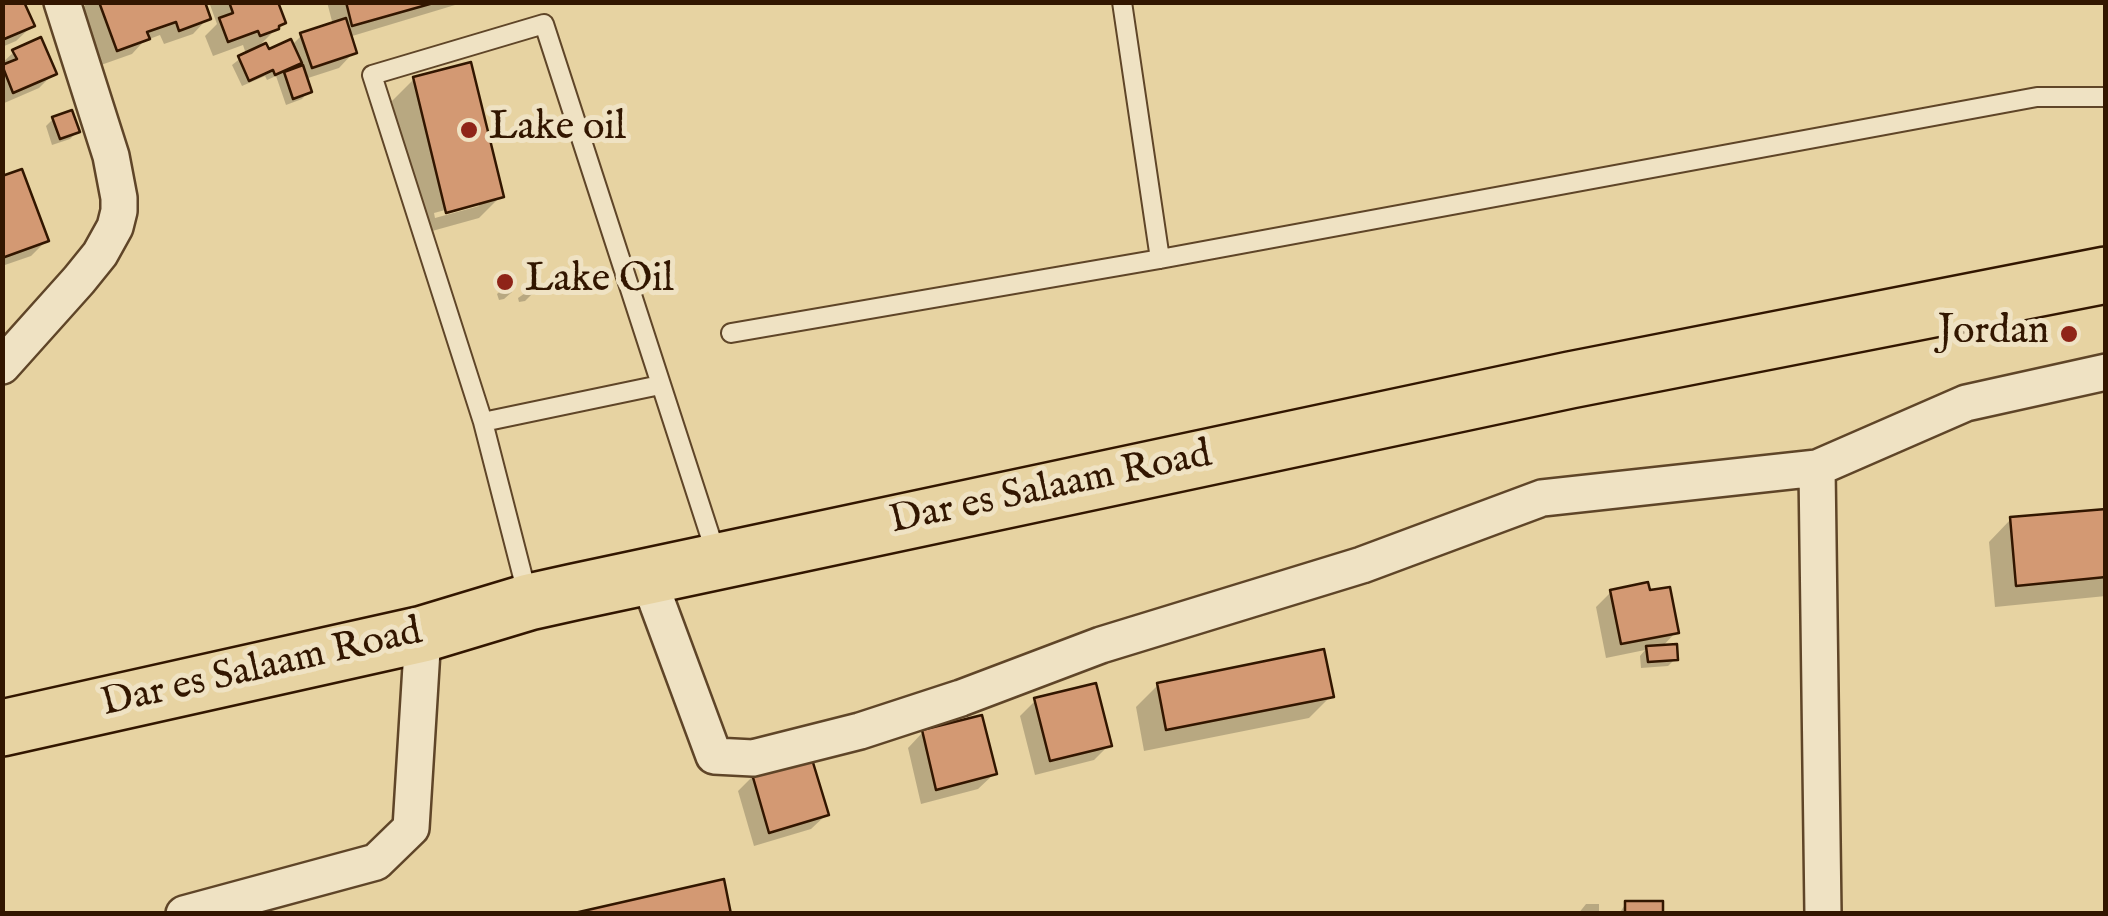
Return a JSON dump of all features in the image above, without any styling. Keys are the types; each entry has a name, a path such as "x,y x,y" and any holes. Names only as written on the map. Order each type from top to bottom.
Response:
{"highway":[{"name":"Dar es Salaam Road","path":"2,728 423,634 529,602 718,561 1590,376 2106,274"}],"street":[{"path":"2,366 100,254 119,211 111,156 99,112 62,2"},
{"path":"648,578 714,756 752,758 860,732 1101,645 1362,565 1542,498 1817,468 1966,403 2106,372"},
{"path":"1817,468 1823,914"},
{"path":"184,914 376,862 411,828 423,634"}],"lane":[{"path":"1122,2 1160,259"},
{"path":"529,602 483,422 372,76 544,24 718,561"},
{"path":"731,333 1160,259 2036,97 2106,97"},
{"path":"483,422 660,385"}],"building":[{"path":"2,2 24,2 35,26 2,40"},
{"path":"99,2 205,2 211,19 179,31 176,22 147,32 150,39 117,51"},
{"path":"229,2 278,2 286,23 260,36 258,31 228,42 219,18 233,13"},
{"path":"346,2 437,2 352,26"},
{"path":"346,18 357,53 312,68 300,33"},
{"path":"41,37 57,74 13,93 2,65 17,59 12,50"},
{"path":"291,39 302,63 249,81 238,56 266,43 269,49"},
{"path":"471,62 504,197 446,213 413,77"},
{"path":"303,65 312,92 293,99 284,72"},
{"path":"72,110 80,132 60,139 52,117"},
{"path":"22,169 49,241 2,258 2,176"},
{"path":"2106,509 2106,577 2016,586 2010,517"},
{"path":"1648,582 1650,590 1670,587 1679,633 1621,644 1610,590"},
{"path":"1677,644 1678,660 1648,662 1646,646"},
{"path":"1324,649 1334,697 1166,730 1157,683"},
{"path":"1096,683 1112,746 1050,761 1034,698"},
{"path":"982,715 997,774 936,790 922,730"},
{"path":"811,756 829,815 769,833 752,774"},
{"path":"724,879 731,914 570,914"},
{"path":"1625,901 1663,901 1663,913 1625,913"}],"place":[{"name":"Lake oil","path":"469,130"},
{"name":"Lake Oil","path":"505,282"},
{"name":"Jordan","path":"2069,334"}]}
